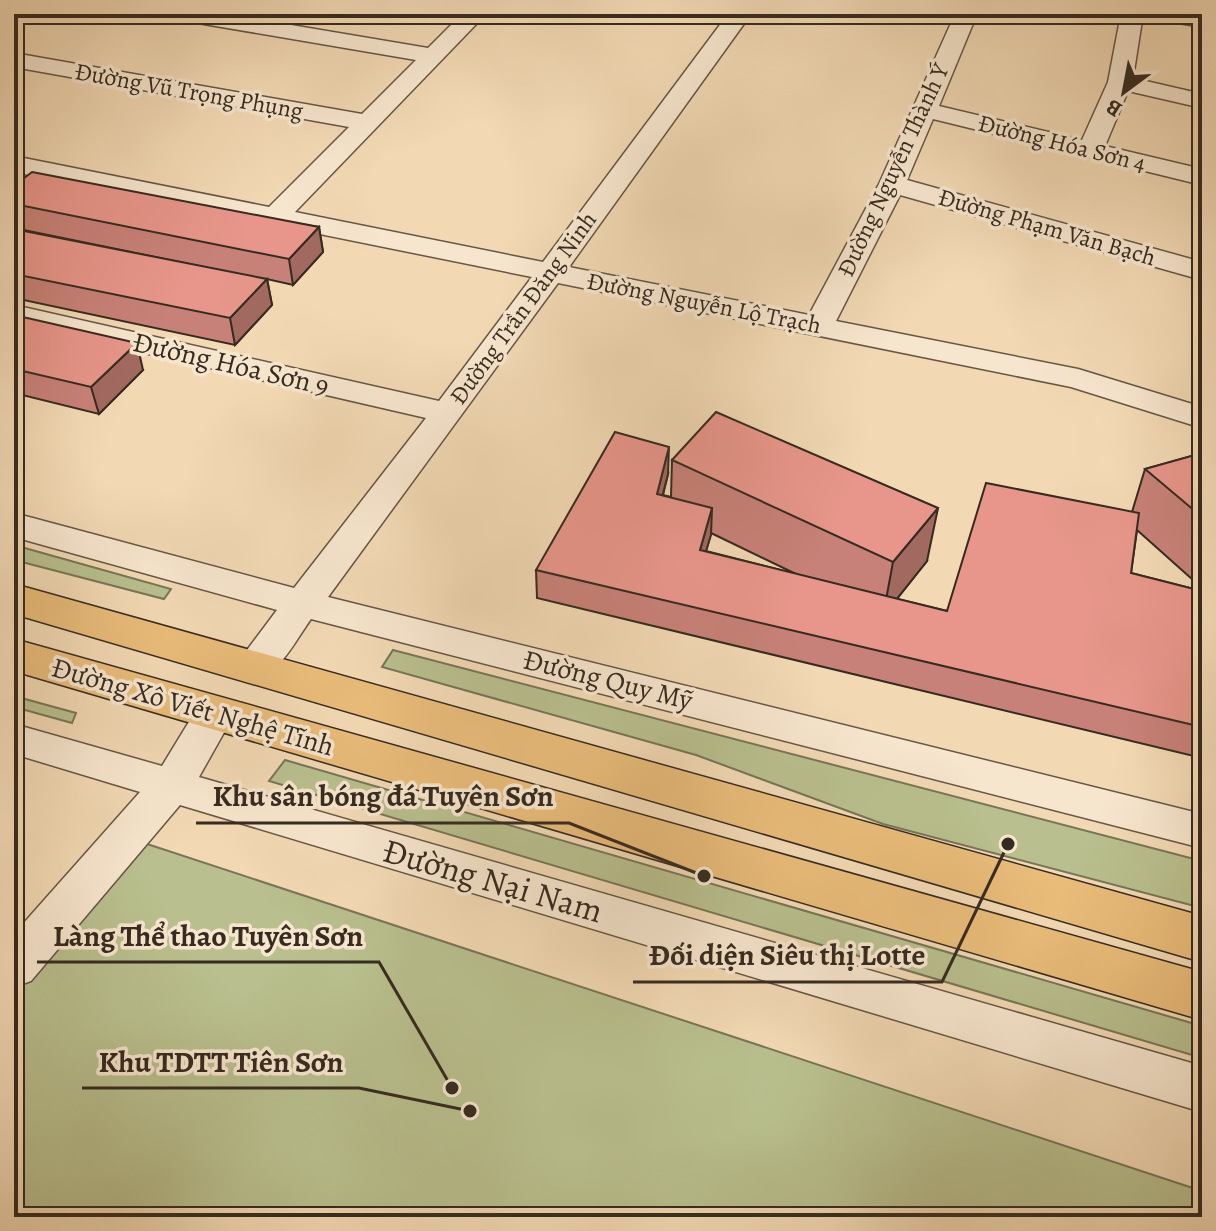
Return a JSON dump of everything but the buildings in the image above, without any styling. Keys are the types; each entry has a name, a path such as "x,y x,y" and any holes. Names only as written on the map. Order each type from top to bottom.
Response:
{"highway":[{"name":"Đường Xô Viết Nghệ Tĩnh","path":"14,599 1202,939"},
{"name":"Đường Xô Viết Nghệ Tĩnh","path":"14,655 1202,996"}],"street":[{"path":"186,14 432,56"},
{"path":"277,215 365,122 475,14"},
{"name":"Đường Trần Đăng Ninh","path":"255,666 447,413 740,14"},
{"name":"Đường Nguyễn Thành Ý","path":"819,325 892,184 922,109 966,14"},
{"path":"1091,149 1120,82 1132,14"},
{"path":"1163,14 1202,20"},
{"name":"Đường Vũ Trọng Phụng","path":"14,60 365,122"},
{"path":"1120,82 1202,101"},
{"name":"Đường Hóa Sơn 4","path":"922,109 1202,177"},
{"name":"Đường Nguyễn Lộ Trạch","path":"14,164 1078,379 1202,418"},
{"name":"Đường Phạm Văn Bạch","path":"892,184 1202,271"},
{"name":"Đường Hóa Sơn 9","path":"14,314 447,413"},
{"name":"Đường Quy Mỹ","path":"14,525 187,574 305,601 1202,831"},
{"path":"14,967 172,785 215,713"},
{"name":"Đường Nại Nam","path":"14,739 1202,1089"}],"green space":[{"path":"14,545 171,589 164,599 14,560"},
{"path":"393,650 1202,861 1202,908 883,824 696,755 382,667"},
{"path":"14,696 76,713 72,723 14,707"},
{"path":"285,760 1202,1026 1202,1058 269,781"},
{"path":"138,841 1202,1191 1202,1217 14,1217 14,986"}],"place":[{"name":"Đối diện Siêu thị Lotte","path":"1008,844"},
{"name":"Khu sân bóng đá Tuyên Sơn","path":"704,876"},
{"name":"Làng Thể thao Tuyên Sơn","path":"452,1088"},
{"name":"Khu TDTT Tiên Sơn","path":"470,1111"}]}
